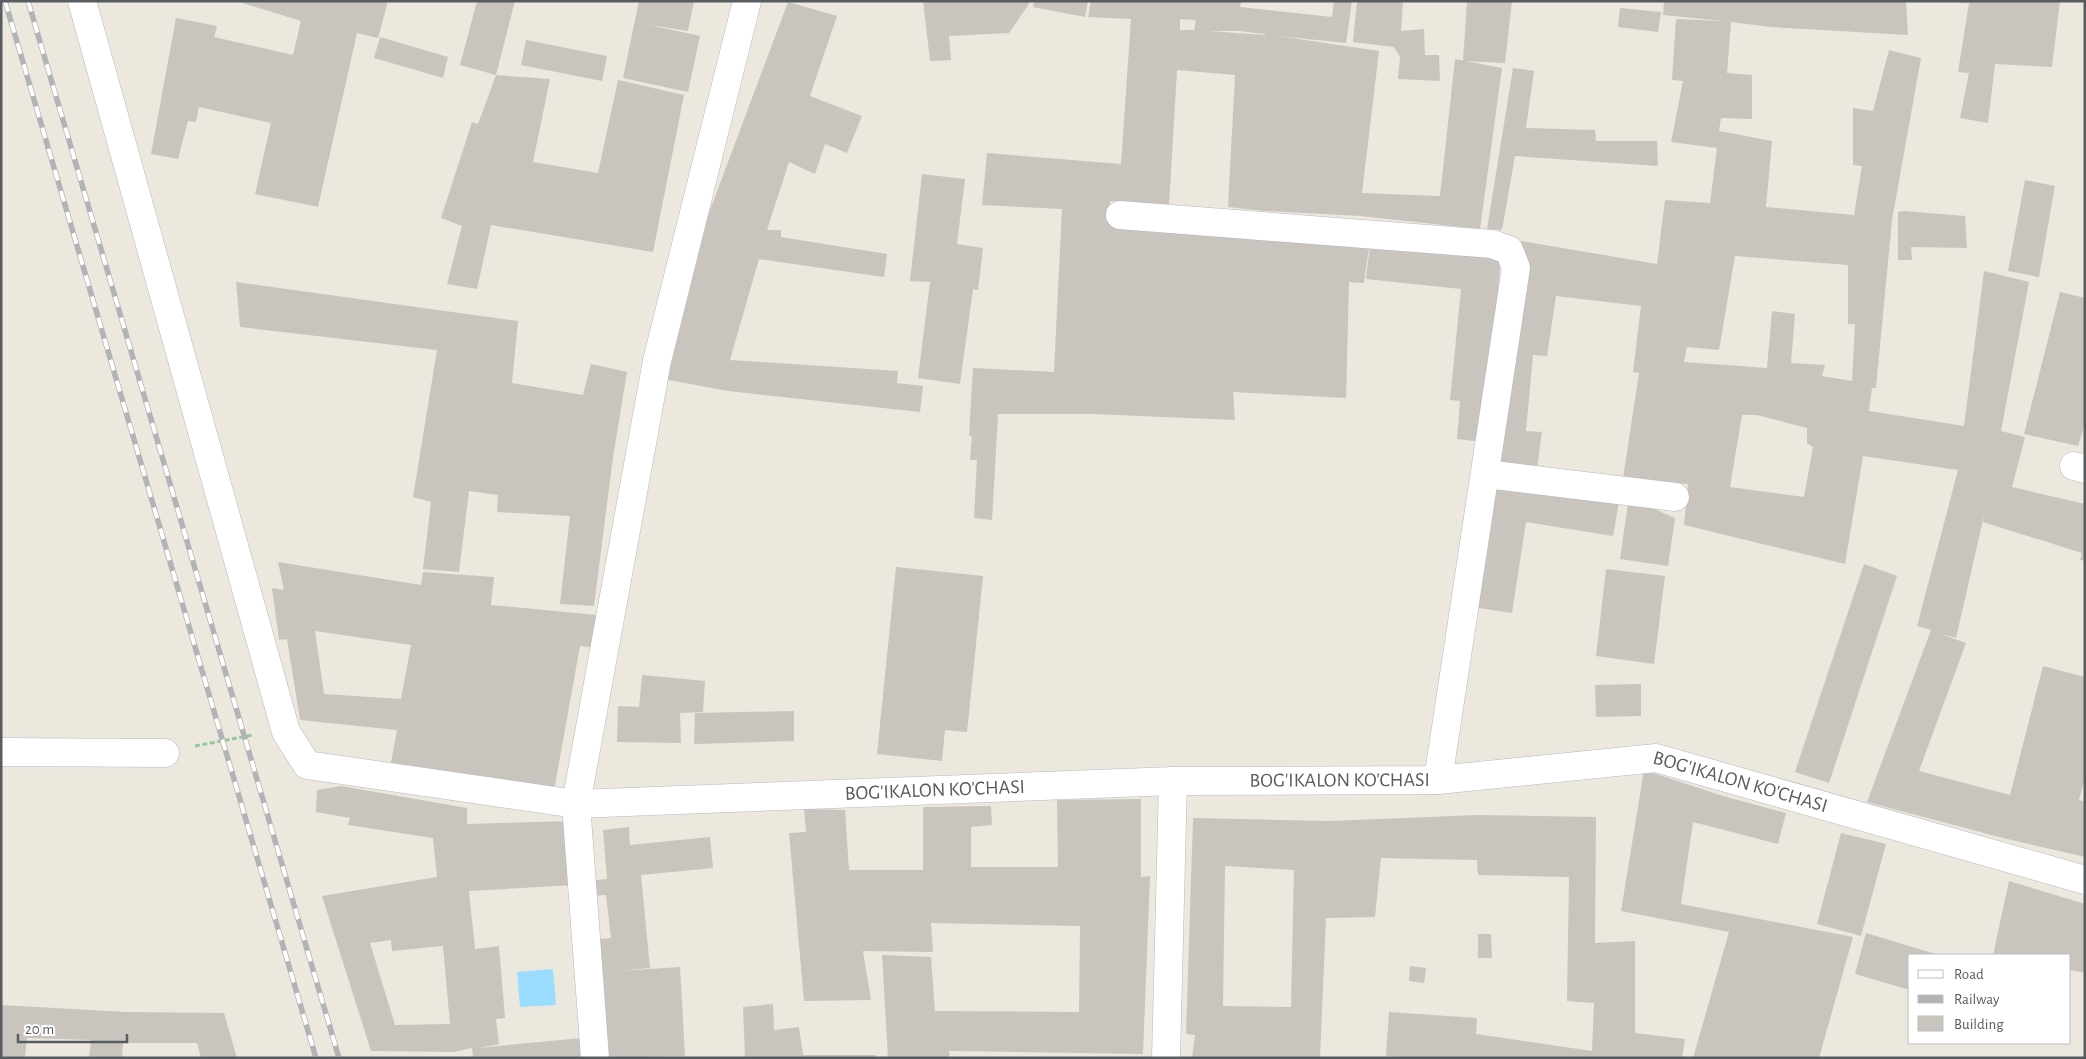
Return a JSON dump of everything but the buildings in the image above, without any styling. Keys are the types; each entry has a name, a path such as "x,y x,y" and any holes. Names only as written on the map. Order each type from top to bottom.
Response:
{"street":[{"name":"BOG'IKALON KO'CHASI","path":"82,1 286,732 307,765 576,804 1173,781 1438,780 1656,758 2085,880"},
{"path":"595,1058 576,804 657,361 747,1"},
{"path":"1120,215 1492,244 1509,250 1516,268 1438,780"},
{"path":"1486,474 1675,497"},
{"path":"1,752 165,753"},
{"path":"1166,1058 1173,781"}],"path":[{"path":"165,753 244,735 286,732"}],"water":[{"path":"553,969 556,1005 520,1007 517,972"}],"railway":[{"path":"5,1 316,1058"},
{"path":"28,1 339,1058"}]}
